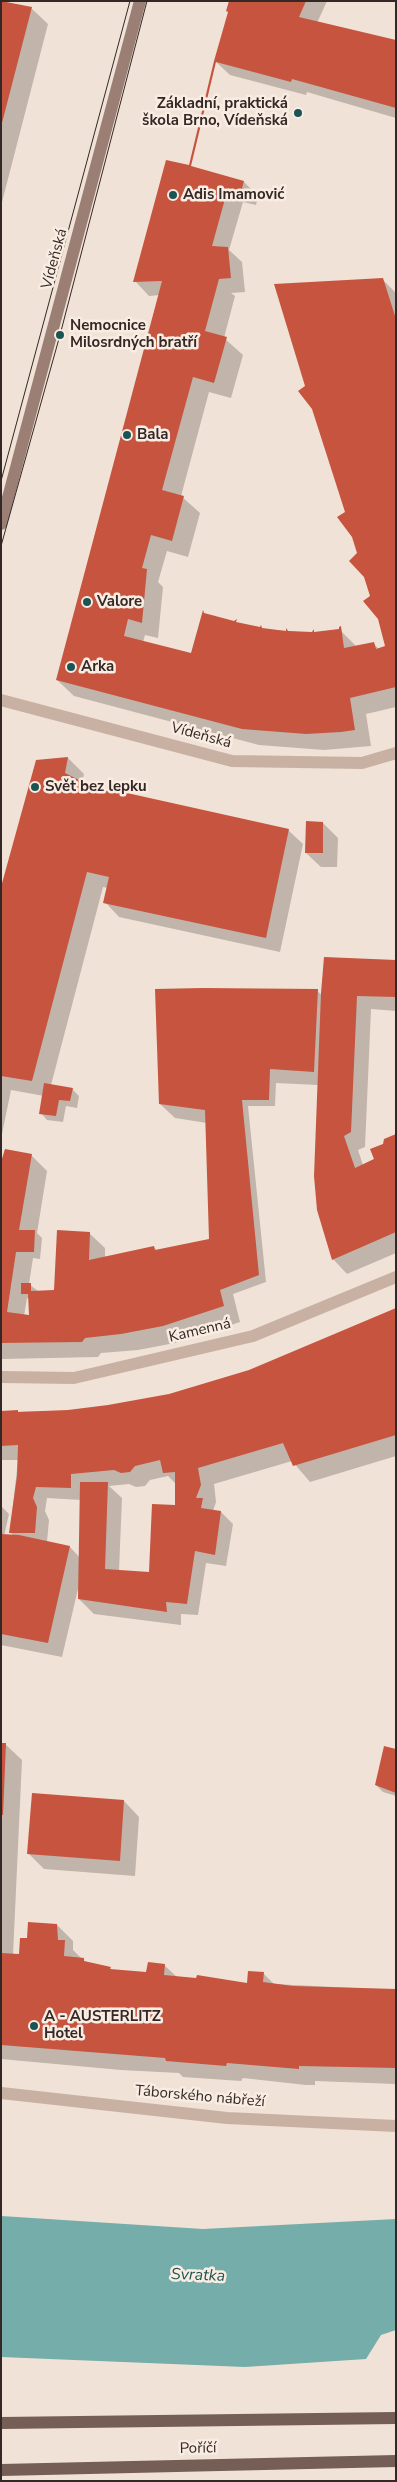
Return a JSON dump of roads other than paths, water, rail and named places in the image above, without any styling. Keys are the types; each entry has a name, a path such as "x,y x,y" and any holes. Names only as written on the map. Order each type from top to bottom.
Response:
{"main road":[{"name":"Vídeňská","path":"1,524 140,1"},
{"name":"Poříčí","path":"1,2423 396,2418"},
{"name":"Poříčí","path":"1,2470 396,2461"}],"street":[{"name":"Vídeňská","path":"1,700 232,761 362,763 396,753"},
{"name":"Kamenná","path":"1,1377 74,1378 253,1336 396,1277"},
{"name":"Táborského nábřeží","path":"1,2093 227,2118 396,2126"}],"water":[{"name":"Svratka","path":"1,2216 203,2229 396,2219 396,2330 381,2335 366,2359 245,2367 1,2357"}],"tram line":[{"path":"1,481 130,1"},
{"path":"1,546 60,335 147,1"}],"place":[{"name":"Základní, praktická škola Brno, Vídeňská","path":"298,113"},
{"name":"Adis Imamović","path":"173,195"},
{"name":"Nemocnice Milosrdných bratří","path":"60,335"},
{"name":"Bala","path":"127,435"},
{"name":"Valore","path":"87,602"},
{"name":"Arka","path":"71,667"},
{"name":"Svět bez lepku","path":"35,787"},
{"name":"A - AUSTERLITZ Hotel","path":"34,2026"}]}
